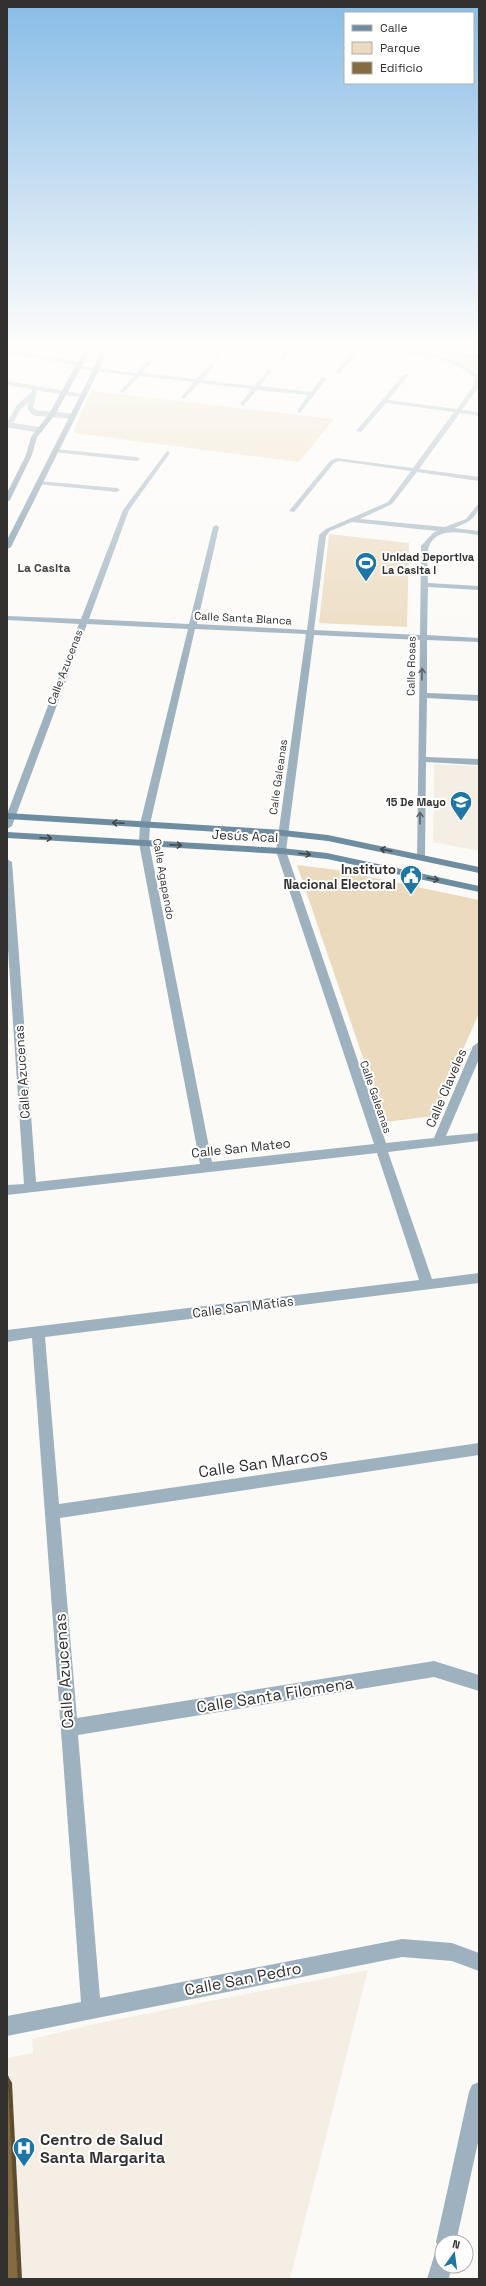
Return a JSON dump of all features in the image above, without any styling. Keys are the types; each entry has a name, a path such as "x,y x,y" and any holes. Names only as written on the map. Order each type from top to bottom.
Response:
{"street":[{"path":"7,500 29,454"},
{"path":"7,547 54,454"},
{"path":"82,454 137,459"},
{"name":"Calle Azucenas","path":"8,820 82,622 126,510 167,454"},
{"name":"Calle Galeanas","path":"427,1284 281,851 323,535 390,503 428,454"},
{"path":"292,511 332,462 346,459 479,479"},
{"path":"39,483 117,490"},
{"name":"Calle Rosas","path":"420,857 426,542 435,534 468,520 479,505"},
{"path":"352,520 479,533"},
{"name":"Calle Agapando","path":"207,1167 144,843 144,824 216,527"},
{"path":"424,585 479,588"},
{"name":"Calle Santa Blanca","path":"7,618 479,640"},
{"path":"422,695 479,698"},
{"path":"421,759 479,762"},
{"name":"Jesús Acal","path":"8,820 144,824 283,833 328,838 479,870"},
{"name":"Jesús Acal","path":"7,835 281,851 327,856 479,888"},
{"name":"Calle Azucenas","path":"7,862 30,1187"},
{"name":"Calle Claveles","path":"438,1142 479,1046"},
{"name":"Calle San Mateo","path":"7,1190 479,1137"},
{"name":"Calle San Matías","path":"7,1336 479,1278"},
{"name":"Calle Azucenas","path":"38,1332 91,2010"},
{"name":"Calle San Marcos","path":"52,1512 479,1449"},
{"name":"Calle Santa Filomena","path":"69,1728 434,1669 479,1683"},
{"name":"Calle San Pedro","path":"7,2026 402,1948 452,1952 479,1962"},
{"path":"448,2234 479,2092"}],"shaded area":[{"path":"434,764 479,766 479,851 433,842"},
{"path":"368,1970 290,2279 7,2279 7,2058 33,2053 32,2039 94,2024"}],"green space":[{"path":"234,454 306,454 299,462"},
{"name":"Unidad Deportiva La Casita I","path":"329,534 409,543 407,627 319,623"},
{"path":"297,865 337,870 479,900 479,1013 434,1116 385,1122"}],"building":[{"path":"8,2076 18,2279 7,2279"}],"place":[{"name":"Unidad Deportiva La Casita I","path":"366,582"},
{"name":"15 De Mayo","path":"461,822"},
{"name":"Instituto Nacional Electoral","path":"411,896"},
{"name":"Centro de Salud Santa Margarita","path":"24,2168"}],"district":[{"name":"La Casita","path":"44,568"}]}
